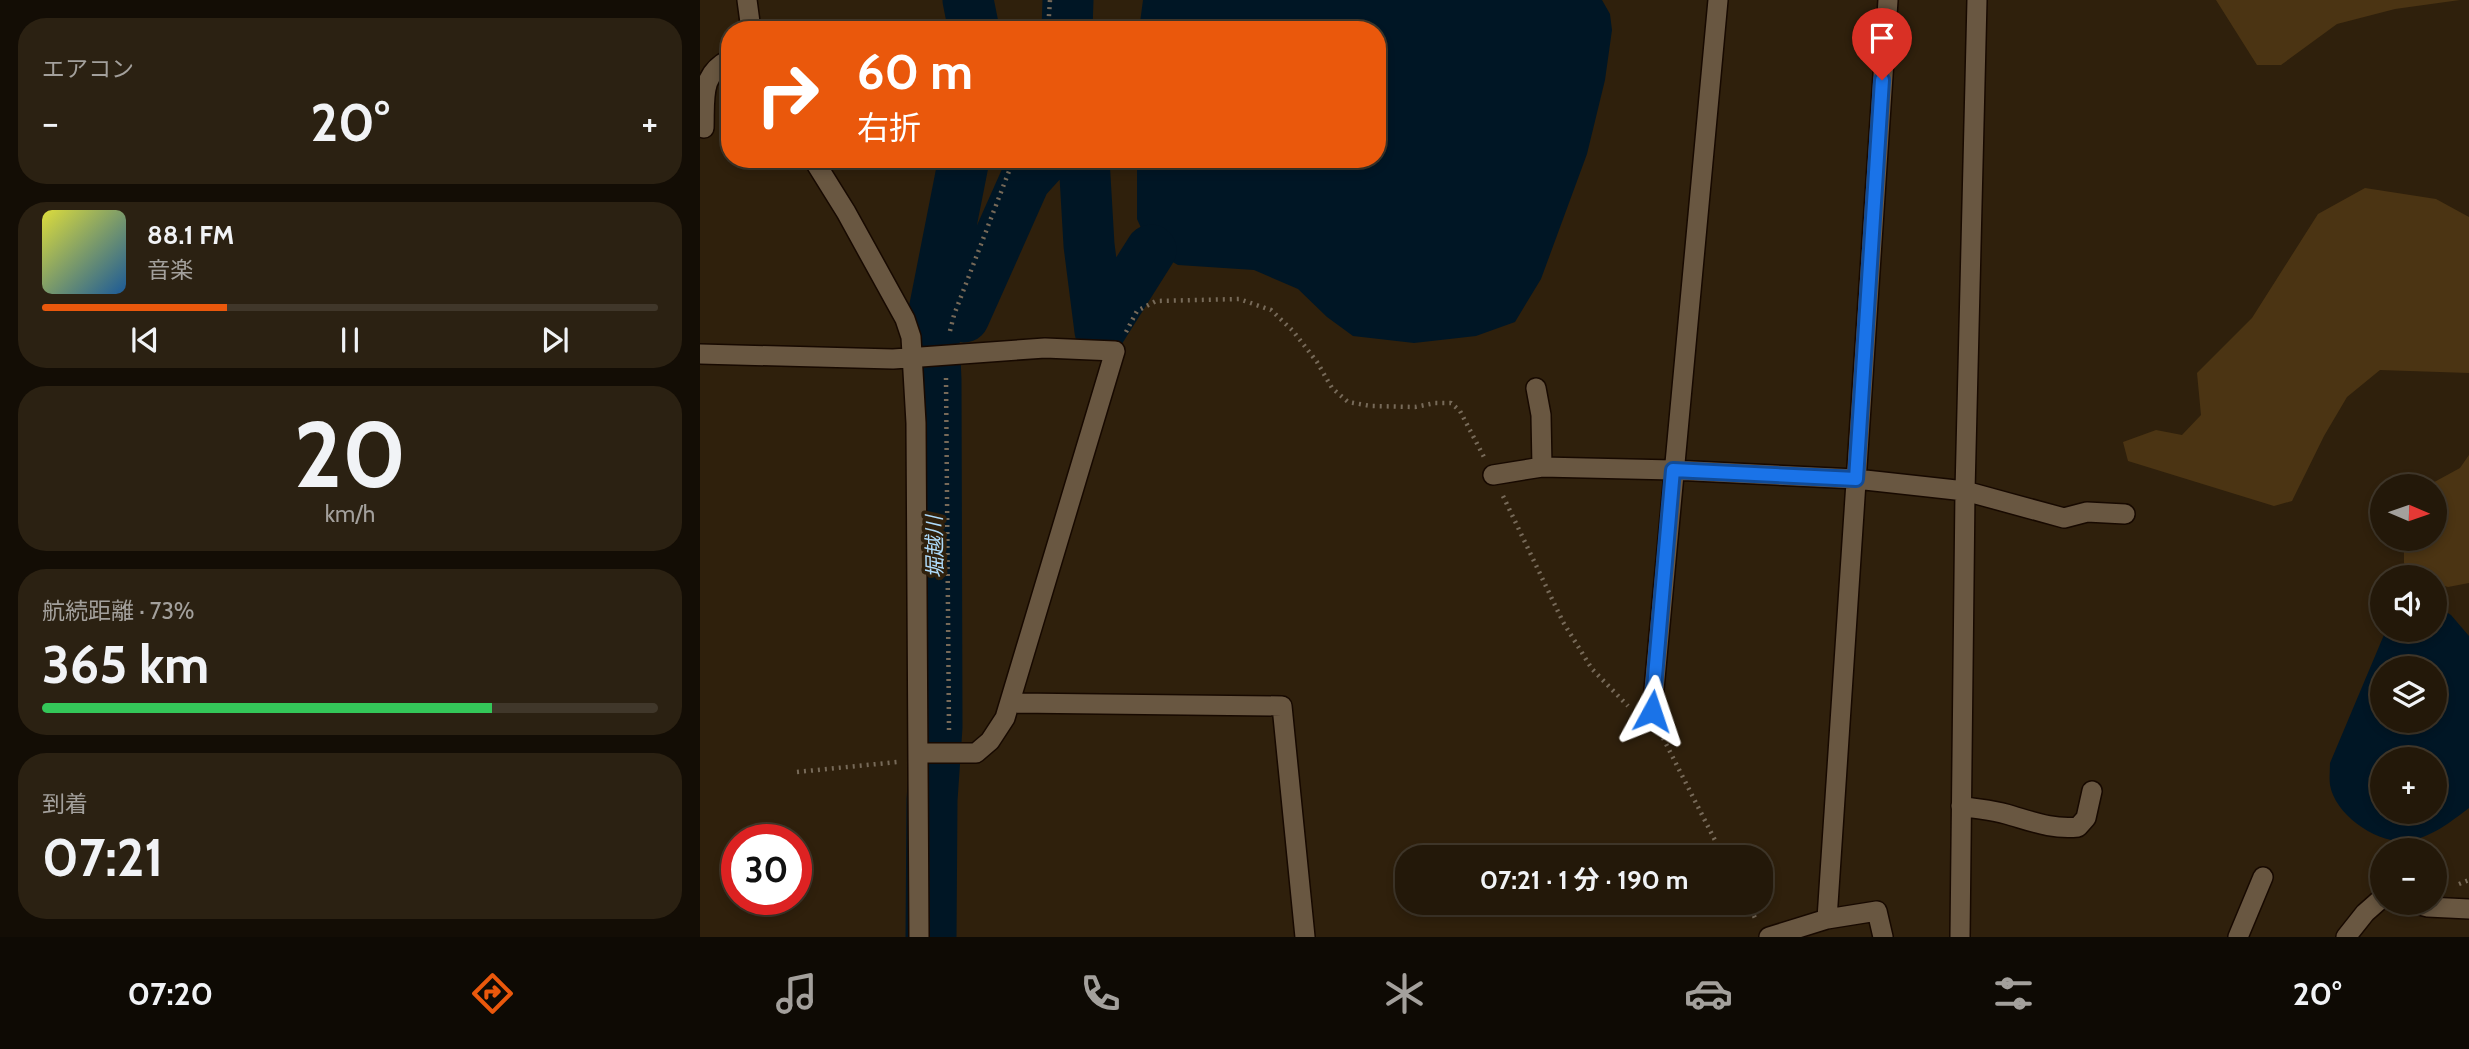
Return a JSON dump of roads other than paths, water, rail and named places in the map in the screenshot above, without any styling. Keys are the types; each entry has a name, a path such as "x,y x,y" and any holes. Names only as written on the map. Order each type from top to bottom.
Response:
{"street":[{"path":"747,0 750,21"},
{"path":"1657,724 1652,711 1718,0"},
{"path":"1826,919 1888,0"},
{"path":"1960,937 1965,491 1977,0"},
{"path":"704,128 708,76 721,64"},
{"path":"819,168 905,319 918,357 916,423 932,755 919,937"},
{"path":"700,354 945,357 1045,348 1115,351 1005,719 990,741 976,753 932,755"},
{"path":"1536,388 1541,415 1542,467"},
{"path":"1493,475 1542,467 1856,479 1965,491 2064,518 2087,512 2126,514"},
{"path":"1010,703 1282,706 1305,937"},
{"path":"1961,806 2003,813 2040,825 2078,827 2086,818 2092,791"},
{"path":"2238,937 2263,877"},
{"path":"2346,937 2370,908"},
{"path":"2447,908 2469,909"},
{"path":"1769,937 1826,919 1877,911 1883,937"}],"water":[{"path":"1143,0 1602,0 1610,14 1612,30 1605,80 1587,154 1541,279 1515,322 1476,336 1414,343 1353,336 1327,317 1298,289 1254,270 1178,265 1151,250 1137,219 1137,168 1386,168 1386,21 1140,21"},
{"path":"2447,612 2469,636 2469,808 2447,824 2447,747 2370,747 2370,824 2447,824 2421,838 2383,838 2371,833 2340,807 2330,785 2330,763 2370,668 2370,733 2447,733 2447,656 2375,656 2381,642 2447,642"}],"waterway":[{"name":"堀越川","path":"968,0 972,21"},
{"path":"1067,21 1068,0"},
{"name":"堀越川","path":"931,937 932,800 937,727 936,380 933,316 962,168"},
{"path":"964,317 1025,180 1036,168"},
{"path":"1085,168 1089,245 1100,331 1151,250"}]}
